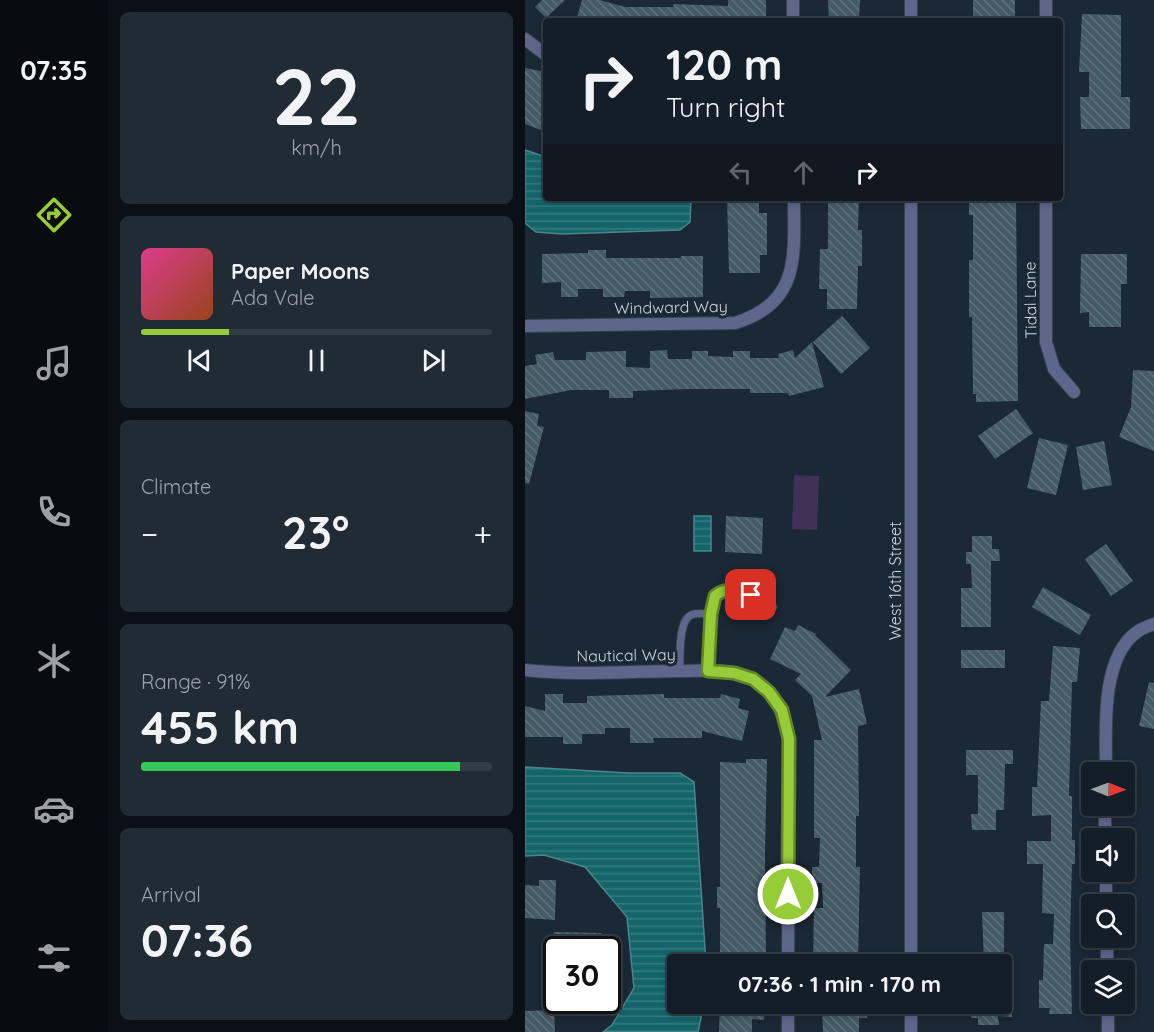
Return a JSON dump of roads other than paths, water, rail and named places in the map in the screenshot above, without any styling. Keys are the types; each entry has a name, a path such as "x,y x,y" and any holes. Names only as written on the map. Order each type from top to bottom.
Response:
{"street":[{"path":"793,0 793,18"},
{"path":"911,0 911,18"},
{"path":"1046,0 1046,18"},
{"path":"525,39 543,53"},
{"name":"Windward Way","path":"525,326 735,323 752,318 777,299 786,287 792,272 794,201"},
{"name":"West 16th Street","path":"911,201 911,954"},
{"name":"Tidal Lane","path":"1046,201 1046,342 1054,369 1074,392"},
{"path":"1105,762 1108,694 1113,672 1121,650 1137,632 1154,624"},
{"name":"Nautical Way","path":"525,670 553,673 680,671 734,673 753,679 769,692 782,710 789,739 788,954"},
{"path":"788,1014 788,1032"},
{"path":"911,1014 911,1032"},
{"path":"1107,1014 1108,1032"}],"lane":[{"path":"708,671 711,614 715,596 723,590 740,591 773,607"},
{"path":"680,671 685,619 691,615 711,614"}]}
